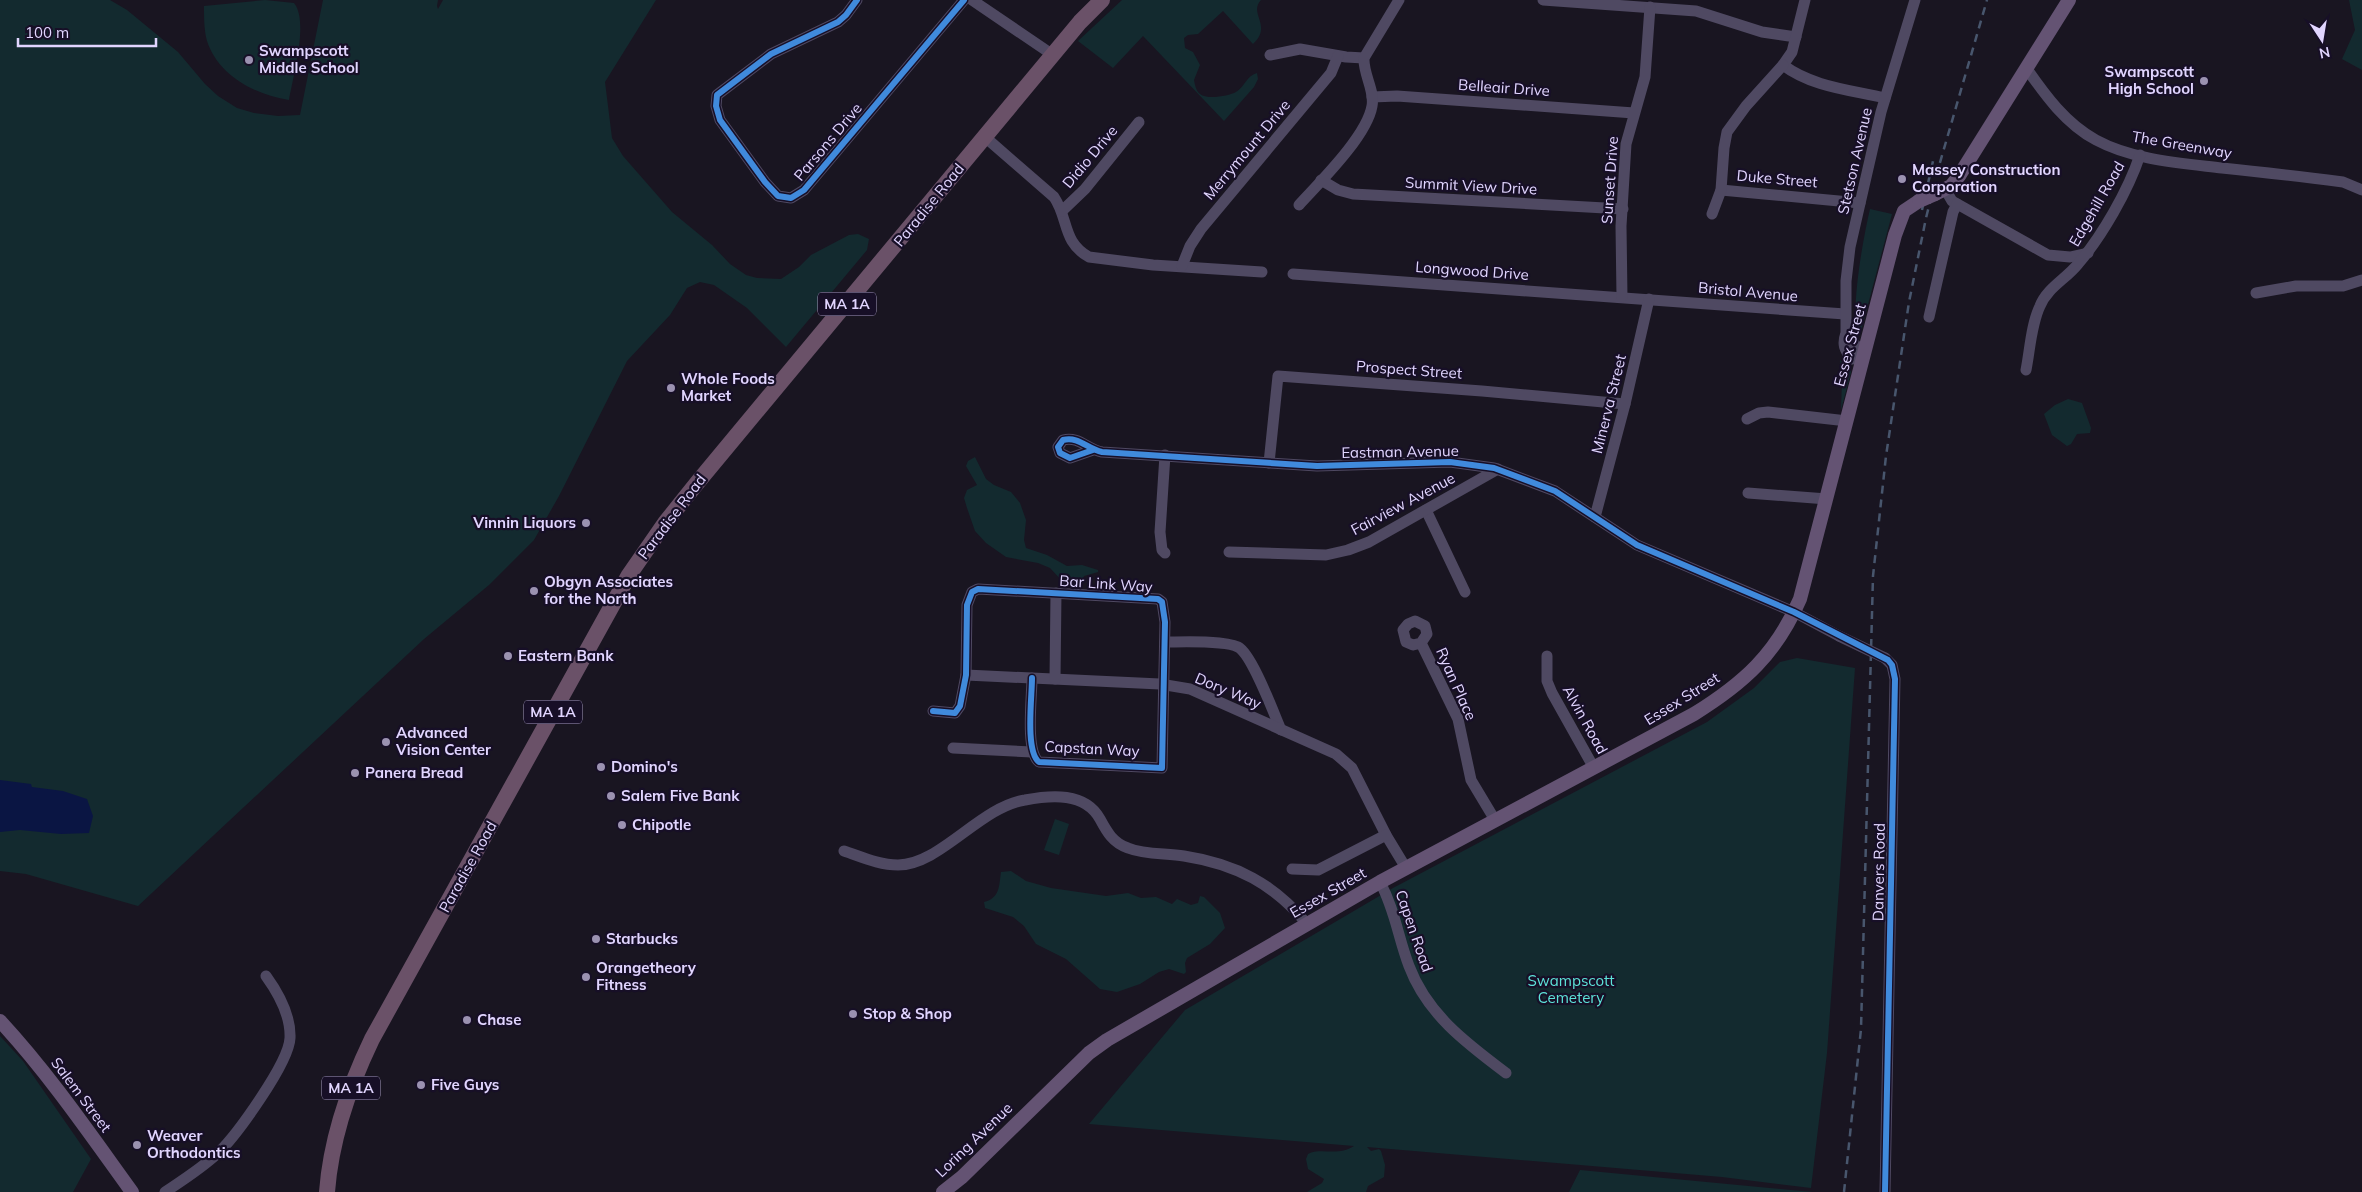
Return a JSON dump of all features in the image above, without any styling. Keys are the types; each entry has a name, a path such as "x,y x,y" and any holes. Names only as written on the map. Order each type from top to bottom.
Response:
{"highway":[{"name":"Paradise Road","path":"327,1192 339,1121 354,1079 372,1039 629,575 665,523 1080,22 1102,0"}],"main road":[{"name":"Essex Street","path":"1027,1111 1089,1053 1107,1040 1380,882 1694,714 1724,694 1758,665 1773,649 1794,612 1809,572 1901,216 1909,206 1940,192 1959,176 2069,0"},
{"name":"Salem Street","path":"0,1021 21,1044 62,1096 132,1192"},
{"name":"Loring Avenue","path":"943,1192 962,1177 1027,1111"}],"street":[{"name":"Parsons Drive","path":"858,0 846,16 838,22 771,54 717,95 716,106 720,120 765,182 778,196 791,198 804,190 964,0"},
{"path":"972,0 1053,55"},
{"path":"1299,205 1364,128 1372,106 1372,98 1363,68 1364,58 1399,0"},
{"path":"1543,0 1650,7 1695,5 1762,32 1796,37"},
{"path":"1712,214 1721,190 1727,132 1746,106 1783,65 1792,52 1806,0"},
{"name":"Stetson Avenue","path":"1864,356 1859,346 1852,342 1846,333 1845,314 1848,262 1860,203 1886,98 1915,0"},
{"name":"Sunset Drive","path":"1622,297 1626,144 1645,77 1650,7"},
{"path":"1270,55 1300,49 1338,56 1364,58"},
{"name":"Merrymount Drive","path":"1182,266 1190,246 1201,229 1331,73 1338,56"},
{"path":"1783,65 1793,73 1816,82 1886,98"},
{"name":"The Greenway","path":"2026,69 2059,110 2084,132 2109,146 2174,162 2343,182 2362,190"},
{"name":"Belleair Drive","path":"1372,98 1417,97 1634,113"},
{"name":"Didio Drive","path":"1062,212 1085,189 1139,122"},
{"path":"985,137 1048,191 1059,205 1070,238 1081,252 1089,257 1262,272"},
{"name":"Edgehill Road","path":"2026,370 2040,306 2049,292 2088,253 2122,196 2133,175 2140,155"},
{"name":"Summit View Drive","path":"1321,180 1338,190 1353,194 1623,209"},
{"name":"Duke Street","path":"1721,190 1860,203"},
{"path":"1940,192 1957,204 2048,255 2070,257 2088,253"},
{"path":"1929,317 1953,212 1957,204"},
{"name":"Longwood Drive","path":"1293,274 1649,299"},
{"path":"2256,293 2296,286 2343,286 2362,280"},
{"name":"Bristol Avenue","path":"1649,299 1845,314"},
{"name":"Minerva Street","path":"1595,517 1625,404 1649,299"},
{"name":"Prospect Street","path":"1269,463 1278,376 1625,404"},
{"path":"1747,419 1759,413 1778,412 1847,421"},
{"name":"Eastman Avenue","path":"1093,450 1269,463 1354,466 1450,462 1498,469 1555,491 1637,545 1794,612"},
{"path":"1165,456 1160,532 1162,550 1165,553"},
{"name":"Fairview Avenue","path":"1228,552 1312,555 1339,553 1369,542 1498,469"},
{"path":"1748,493 1827,499"},
{"path":"1426,510 1466,592"},
{"name":"Bar Link Way","path":"966,675 969,598 972,592 978,589 986,589 1158,599 1162,602 1165,614 1163,684"},
{"name":"Bar Link Way","path":"1055,679 1056,593"},
{"name":"Danvers Road","path":"1794,612 1885,658 1892,665 1895,679 1885,1192"},
{"path":"1165,642 1223,644 1241,649 1251,662 1281,730"},
{"name":"Ryan Place","path":"1421,643 1458,719 1471,780 1495,820"},
{"name":"Alvin Road","path":"1547,656 1547,680 1552,693 1594,768"},
{"path":"933,711 955,713 958,710 966,675"},
{"name":"Dory Way","path":"966,675 1163,684 1190,689 1209,696 1306,740 1344,760 1352,768 1386,835 1406,868"},
{"path":"953,748 1032,752 1032,678"},
{"name":"Capstan Way","path":"1032,752 1038,762 1162,768 1163,684"},
{"path":"844,851 880,864 906,864 922,859 998,808 1007,804 1033,798 1073,798 1090,806 1110,836 1121,846 1137,851 1185,856 1243,872 1261,881 1279,895 1290,904 1307,924"},
{"path":"1292,869 1318,870 1386,835"},
{"name":"Capen Road","path":"1380,882 1395,915 1408,965 1426,1000 1439,1018 1456,1034 1506,1073"},
{"path":"165,1192 223,1148 285,1060 290,1039 288,1017 282,1002 266,976"}],"green space":[{"path":"0,0 110,0 127,10 178,52 205,84 218,96 237,108 254,113 278,116 300,115 323,0 438,0 438,9 443,0 656,0 605,82 612,138 623,156 672,212 712,245 730,264 746,275 757,278 781,279 799,267 811,255 849,235 858,234 869,239 867,250 786,347 747,308 714,285 700,282 687,288 670,315 627,361 559,496 534,540 489,585 424,639 138,906 26,874 0,871"},
{"path":"265,0 294,3 298,11 300,23 299,50 289,100 263,93 239,81 220,64 212,53 207,41 204,6"},
{"path":"1122,0 1261,0 1257,10 1261,31 1253,44 1223,11 1198,34 1188,35 1184,38 1185,48 1193,52 1200,65 1194,80 1196,88 1203,96 1218,97 1233,93 1239,90 1253,74 1257,73 1258,79 1254,87 1224,121 1143,36 1113,68 1078,41"},
{"path":"2349,0 2362,0 2362,70 2342,59 2355,30"},
{"path":"1870,209 1892,214 1858,337 1856,292"},
{"path":"1840,360 1849,366 1851,372 1841,410 1842,380"},
{"path":"2068,399 2082,403 2091,428 2090,433 2077,434 2071,444 2067,446 2052,435 2044,414 2055,405"},
{"path":"975,457 986,479 994,485 1011,492 1020,503 1026,520 1024,540 1026,548 1047,555 1067,566 1082,565 1098,570 1098,572 1084,576 1081,582 1064,583 1050,568 1038,563 1006,557 986,543 975,531 964,498 967,490 977,485 966,466 968,461"},
{"name":"Swampscott Cemetery","path":"1797,658 1855,668 1827,1053 1811,1188 1722,1177 1367,1147 1371,1151 1379,1149 1381,1151 1385,1165 1384,1177 1368,1186 1366,1192 1307,1192 1322,1183 1324,1179 1308,1169 1306,1159 1308,1154 1318,1151 1342,1151 1354,1146 1089,1124 1185,1010 1393,888 1707,722 1754,688 1780,662"},
{"path":"1055,819 1069,824 1059,855 1044,850"},
{"path":"1011,871 1026,881 1051,888 1106,896 1128,893 1141,898 1156,897 1172,904 1177,899 1191,905 1198,903 1200,896 1204,897 1220,913 1225,928 1210,944 1187,958 1185,963 1186,972 1184,974 1169,969 1159,972 1140,984 1117,992 1100,989 1066,959 1036,944 1024,926 1013,917 985,908 984,902 993,898 998,891 1001,872"},
{"path":"0,1036 23,1061 91,1159 73,1192 0,1192"},
{"path":"1580,1170 1791,1190 1813,1192 1569,1192"}],"shaded area":[{"path":"0,780 31,784 32,787 63,791 87,799 93,816 89,833 61,834 20,830 0,832"}],"railway":[{"path":"1844,1192 1861,1029 1873,576 1886,456 1909,302 1926,218 1987,0"},
{"path":"1922,210 1933,161"}],"cycle path":[{"path":"857,0 838,22 771,54 717,95 716,106 720,120 765,182 778,196 791,198 804,190 964,0"},
{"path":"1093,450 1070,458 1060,453 1058,447 1063,440 1069,439 1102,452 1317,466 1450,462 1494,468 1555,491 1637,545 1794,612 1888,660 1892,665 1895,679 1885,1192"},
{"path":"933,711 955,713 960,706 966,675 967,605 972,592 978,589 1158,599 1162,602 1165,622 1162,768 1039,762 1032,747 1031,736 1032,678"}],"place":[{"name":"Swampscott Middle School","path":"249,60"},
{"name":"Swampscott High School","path":"2204,81"},
{"name":"Massey Construction Corporation","path":"1902,179"},
{"name":"Whole Foods Market","path":"671,388"},
{"name":"Vinnin Liquors","path":"586,523"},
{"name":"Obgyn Associates for the North","path":"534,591"},
{"name":"Eastern Bank","path":"508,656"},
{"name":"Advanced Vision Center","path":"386,742"},
{"name":"Domino's","path":"601,767"},
{"name":"Panera Bread","path":"355,773"},
{"name":"Salem Five Bank","path":"611,796"},
{"name":"Chipotle","path":"622,825"},
{"name":"Starbucks","path":"596,939"},
{"name":"Orangetheory Fitness","path":"586,977"},
{"name":"Stop & Shop","path":"853,1014"},
{"name":"Chase","path":"467,1020"},
{"name":"Five Guys","path":"421,1085"},
{"name":"Weaver Orthodontics","path":"137,1145"}]}
